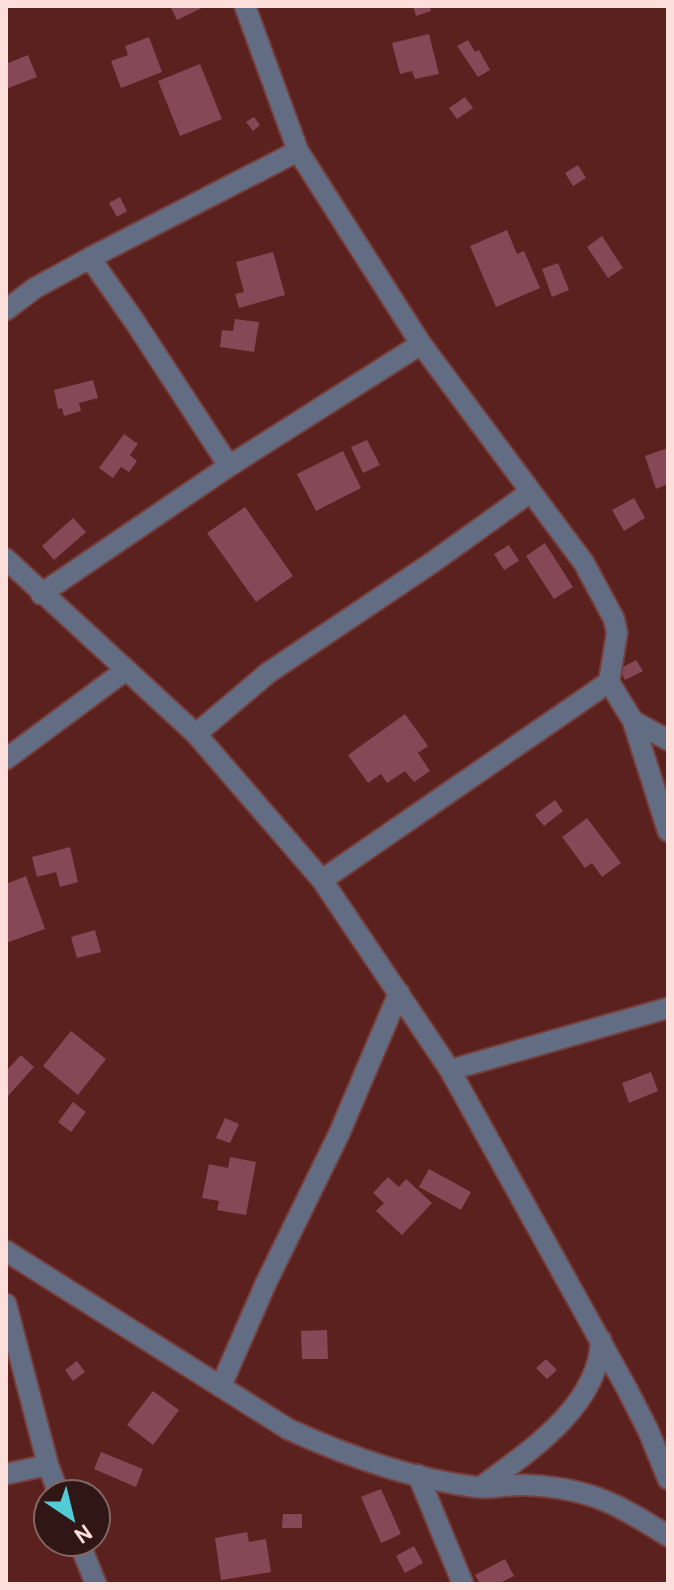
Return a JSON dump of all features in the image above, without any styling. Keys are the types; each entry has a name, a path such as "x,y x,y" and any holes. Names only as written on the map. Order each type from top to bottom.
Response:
{"street":[{"path":"245,6 298,151 421,344 584,563 614,619 617,633 609,682 633,721 668,831"},
{"path":"6,310 35,288 90,258 298,151"},
{"path":"90,258 229,466"},
{"path":"41,594 229,466 421,344"},
{"path":"196,734 268,673 529,493"},
{"path":"6,559 196,734 322,880 450,1070 601,1340 648,1430 668,1479"},
{"path":"6,759 126,670"},
{"path":"322,880 609,682"},
{"path":"633,721 668,740"},
{"path":"221,1386 266,1283 339,1134 399,993"},
{"path":"450,1070 668,1008"},
{"path":"6,1251 288,1429 337,1451 418,1475 479,1487 520,1484 551,1486 601,1497 625,1508 668,1536"},
{"path":"6,1304 53,1478"},
{"path":"479,1487 523,1456 566,1416 590,1383 600,1360 601,1340"},
{"path":"6,1474 48,1465"},
{"path":"418,1475 463,1584"},
{"path":"85,1558 96,1584"}],"building":[{"path":"170,6 206,6 177,20"},
{"path":"413,6 430,6 431,11 416,16"},
{"path":"429,34 439,74 415,79 412,71 400,74 392,43"},
{"path":"149,37 162,72 121,88 111,61 128,55 125,46"},
{"path":"468,40 475,52 479,50 490,70 478,77 457,46"},
{"path":"28,55 37,77 6,89 6,64"},
{"path":"200,64 222,119 180,136 158,81"},
{"path":"465,97 473,108 457,119 449,108"},
{"path":"254,117 260,125 253,131 246,122"},
{"path":"578,165 586,178 573,186 565,173"},
{"path":"120,197 127,211 117,217 109,203"},
{"path":"507,230 517,254 524,251 540,288 496,307 470,246"},
{"path":"602,236 623,268 608,278 587,247"},
{"path":"273,252 285,295 239,308 235,294 244,292 236,262"},
{"path":"558,263 569,290 552,297 542,269"},
{"path":"235,319 259,322 254,352 220,347 222,330 233,331"},
{"path":"93,380 98,398 79,403 81,411 64,416 62,408 58,409 54,390"},
{"path":"124,434 138,444 130,455 137,461 129,472 121,467 113,478 99,468"},
{"path":"367,440 380,465 363,473 351,447"},
{"path":"668,448 668,484 656,489 645,456"},
{"path":"343,451 361,488 316,511 297,474"},
{"path":"634,498 645,518 624,531 612,510"},
{"path":"245,507 293,576 256,602 207,533"},
{"path":"73,518 86,532 54,560 42,546"},
{"path":"545,543 573,587 554,599 526,556"},
{"path":"509,545 519,561 504,570 494,554"},
{"path":"636,660 643,671 625,680 619,669"},
{"path":"405,714 428,746 418,753 430,771 414,782 405,771 387,783 381,774 368,783 348,755"},
{"path":"555,800 563,811 544,826 535,815"},
{"path":"587,818 621,863 602,877 592,863 585,868 562,837"},
{"path":"70,847 78,882 60,887 56,872 37,877 32,857"},
{"path":"26,876 45,929 6,943 6,884"},
{"path":"95,930 101,952 77,958 71,937"},
{"path":"71,1031 106,1059 78,1095 43,1066"},
{"path":"21,1055 34,1067 8,1096 6,1071"},
{"path":"651,1072 658,1091 629,1103 622,1083"},
{"path":"73,1102 86,1112 71,1132 58,1122"},
{"path":"225,1118 239,1124 230,1143 216,1138"},
{"path":"230,1157 256,1162 246,1215 217,1210 219,1201 202,1198 209,1164 228,1168"},
{"path":"429,1169 471,1192 461,1210 419,1187"},
{"path":"388,1177 399,1187 406,1179 432,1203 402,1235 376,1211 384,1203 373,1193"},
{"path":"327,1330 328,1359 302,1359 301,1331"},
{"path":"546,1359 557,1370 547,1379 536,1368"},
{"path":"77,1361 85,1372 73,1381 65,1370"},
{"path":"153,1391 179,1410 153,1445 127,1425"},
{"path":"101,1452 143,1469 136,1487 94,1469"},
{"path":"381,1489 401,1534 381,1543 361,1497"},
{"path":"283,1514 302,1514 302,1528 282,1528"},
{"path":"247,1532 249,1542 266,1539 271,1572 221,1580 215,1538"},
{"path":"414,1546 423,1563 405,1573 396,1556"},
{"path":"505,1559 514,1576 498,1584 480,1584 475,1575"}]}
